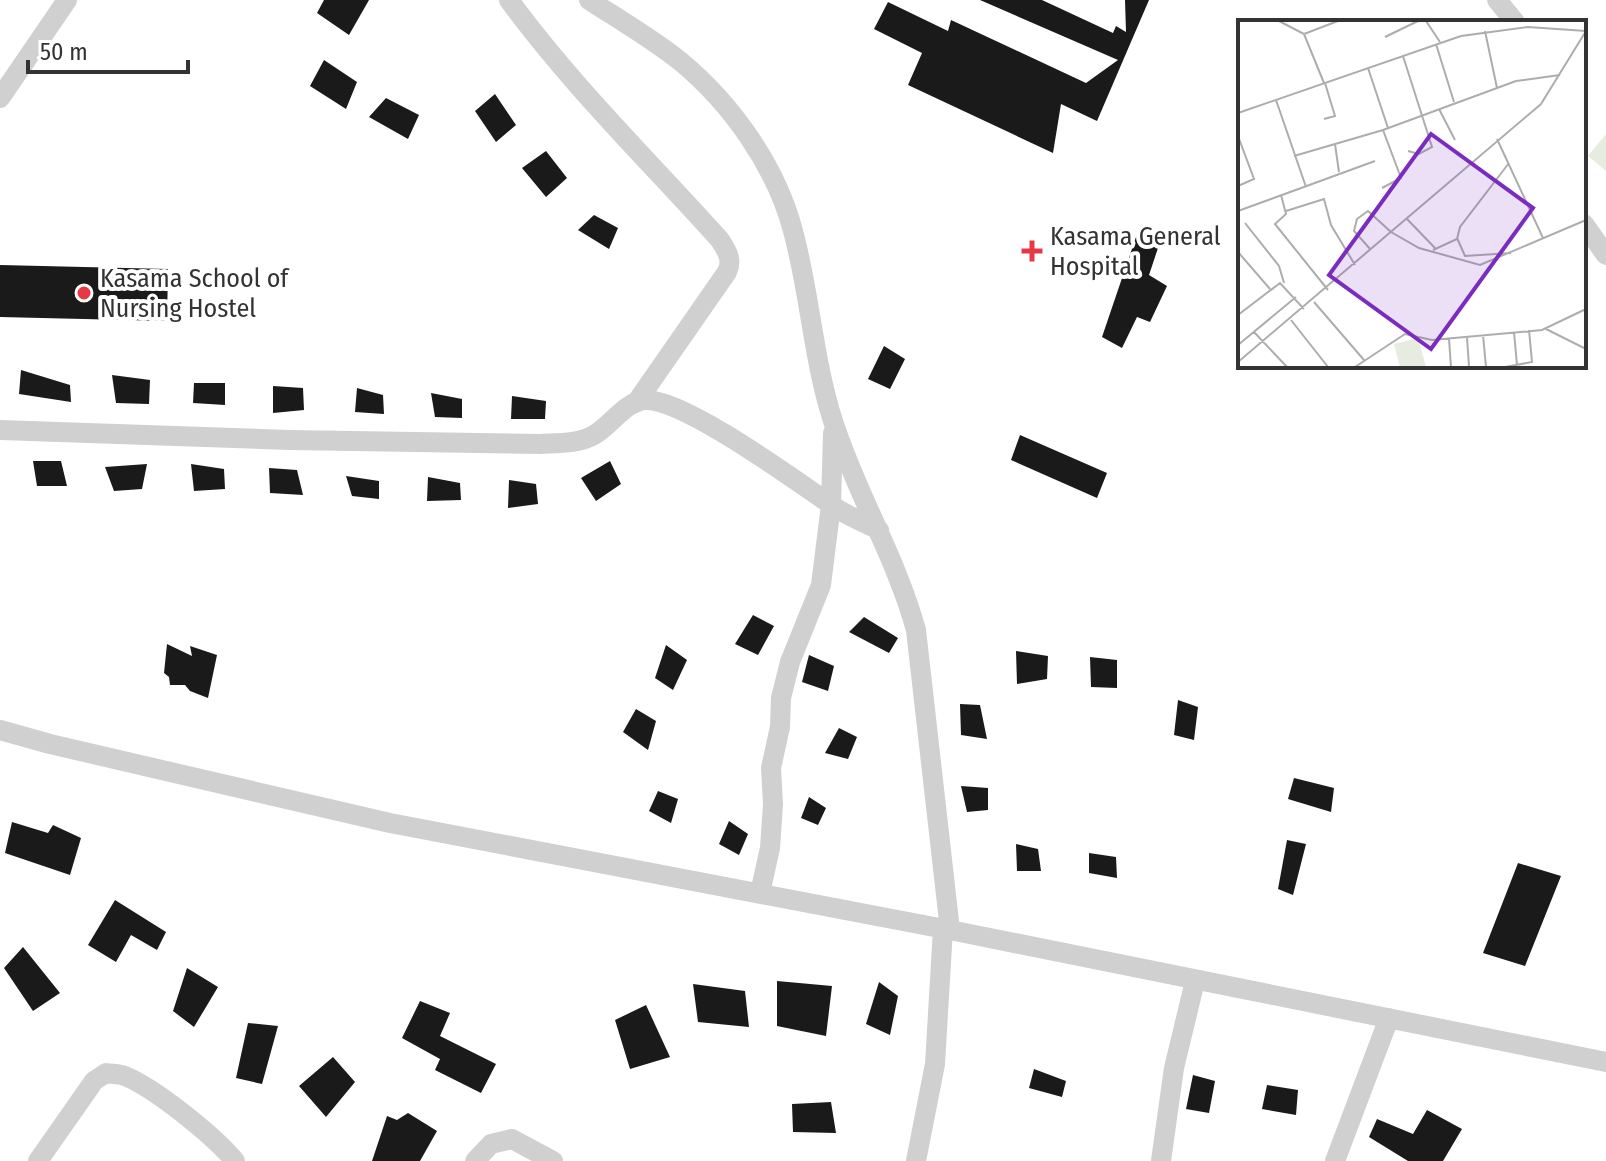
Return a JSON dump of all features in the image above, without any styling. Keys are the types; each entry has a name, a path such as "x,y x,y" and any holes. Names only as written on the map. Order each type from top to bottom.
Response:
{"street":[{"path":"0,98 67,0"},
{"path":"0,430 289,440 540,444 591,437 636,403 727,272 730,258 720,240 595,104 509,0"},
{"path":"589,0 681,62 714,94 757,150 770,174 793,230 820,374 833,421 904,587 916,630 947,929 935,1064 916,1161"},
{"path":"1497,0 1513,20"},
{"path":"1586,227 1606,255"},
{"path":"636,403 645,400 659,402 693,416 744,446 831,505 879,530"},
{"path":"760,893 770,848 773,804 771,768 780,727 781,698 790,662 821,585 831,505 833,421"},
{"path":"0,730 390,823 947,929 1606,1062"},
{"path":"1161,1161 1174,1068 1195,981"},
{"path":"1335,1161 1389,1018"},
{"path":"38,1161 94,1081 106,1073 124,1075 166,1102 219,1142 235,1161"},
{"path":"475,1161 491,1144 512,1139 553,1161"}],"shaded area":[{"path":"1606,134 1606,171 1588,156"}],"building":[{"path":"324,0 369,0 349,35 317,13"},
{"path":"980,0 1042,0 1113,33 1116,26 1126,32 1125,0 1149,0 1097,121 1061,104 1053,153 908,85 922,53 874,29 888,2 948,31 951,20 1086,83 1118,60"},
{"path":"324,60 357,82 346,109 310,86"},
{"path":"495,94 516,125 496,142 475,111"},
{"path":"386,98 419,115 408,139 369,117"},
{"path":"546,151 567,178 546,197 522,168"},
{"path":"594,215 618,228 609,249 578,230"},
{"path":"1137,234 1159,245 1149,275 1167,286 1150,322 1137,317 1122,348 1102,337"},
{"name":"Kasama School of Nursing Hostel","path":"0,265 168,269 167,321 0,317"},
{"path":"884,346 905,359 890,389 868,379"},
{"path":"21,370 70,385 71,402 19,394"},
{"path":"112,375 150,380 149,404 116,403"},
{"path":"194,383 225,383 225,405 193,403"},
{"path":"273,386 303,388 304,410 273,413"},
{"path":"357,388 383,395 384,414 355,412"},
{"path":"431,393 462,399 462,418 435,417"},
{"path":"512,396 546,401 545,419 511,419"},
{"path":"1020,435 1107,473 1097,498 1011,460"},
{"path":"33,461 61,461 67,486 37,486"},
{"path":"610,461 621,484 596,501 581,478"},
{"path":"147,464 142,489 114,491 105,467"},
{"path":"191,464 224,469 225,489 194,491"},
{"path":"269,468 297,470 303,495 270,493"},
{"path":"346,476 379,481 379,499 352,496"},
{"path":"428,477 460,483 461,500 427,501"},
{"path":"509,480 536,484 538,504 508,508"},
{"path":"753,615 774,626 758,655 735,644"},
{"path":"864,617 898,638 889,653 849,632"},
{"path":"167,644 192,656 190,646 217,655 208,698 190,691 185,685 170,685 169,677 164,673"},
{"path":"666,645 687,660 673,690 655,678"},
{"path":"1016,651 1048,656 1047,679 1017,684"},
{"path":"809,655 834,666 828,691 802,682"},
{"path":"1090,657 1117,660 1117,688 1091,687"},
{"path":"1178,700 1198,707 1194,740 1174,735"},
{"path":"960,704 980,705 987,739 961,735"},
{"path":"636,709 656,721 648,750 623,732"},
{"path":"839,728 857,737 848,759 825,753"},
{"path":"1294,778 1334,788 1331,812 1288,799"},
{"path":"961,786 988,788 988,810 967,812"},
{"path":"658,791 678,799 671,823 649,811"},
{"path":"809,797 826,808 818,825 801,818"},
{"path":"729,821 748,834 739,855 719,844"},
{"path":"12,822 48,833 53,825 81,838 70,875 5,853"},
{"path":"1287,840 1306,844 1293,895 1278,889"},
{"path":"1016,844 1038,849 1041,871 1017,871"},
{"path":"1089,853 1116,857 1117,878 1089,873"},
{"path":"1518,863 1561,876 1525,966 1483,953"},
{"path":"115,900 166,932 157,950 131,935 116,962 88,945"},
{"path":"23,947 60,993 33,1011 4,968"},
{"path":"187,968 218,987 194,1027 173,1011"},
{"path":"777,981 832,986 826,1036 777,1026"},
{"path":"879,982 898,996 890,1035 866,1024"},
{"path":"693,984 745,991 749,1027 698,1022"},
{"path":"420,1001 450,1013 440,1036 496,1064 481,1093 435,1070 440,1059 402,1038"},
{"path":"646,1005 670,1057 630,1069 615,1020"},
{"path":"248,1023 278,1026 262,1084 236,1078"},
{"path":"333,1057 355,1082 326,1117 299,1086"},
{"path":"1034,1069 1066,1081 1062,1097 1029,1088"},
{"path":"1193,1075 1215,1081 1209,1113 1186,1109"},
{"path":"1267,1085 1298,1090 1296,1115 1262,1109"},
{"path":"831,1102 836,1133 793,1132 792,1104"},
{"path":"1427,1110 1462,1129 1443,1161 1408,1161 1369,1137 1377,1119 1413,1134"},
{"path":"408,1113 437,1131 420,1161 372,1161 387,1116 397,1120"}],"place":[{"name":"Kasama General Hospital","path":"1032,251"},
{"name":"Kasama School of Nursing Hostel","path":"84,293"}]}
